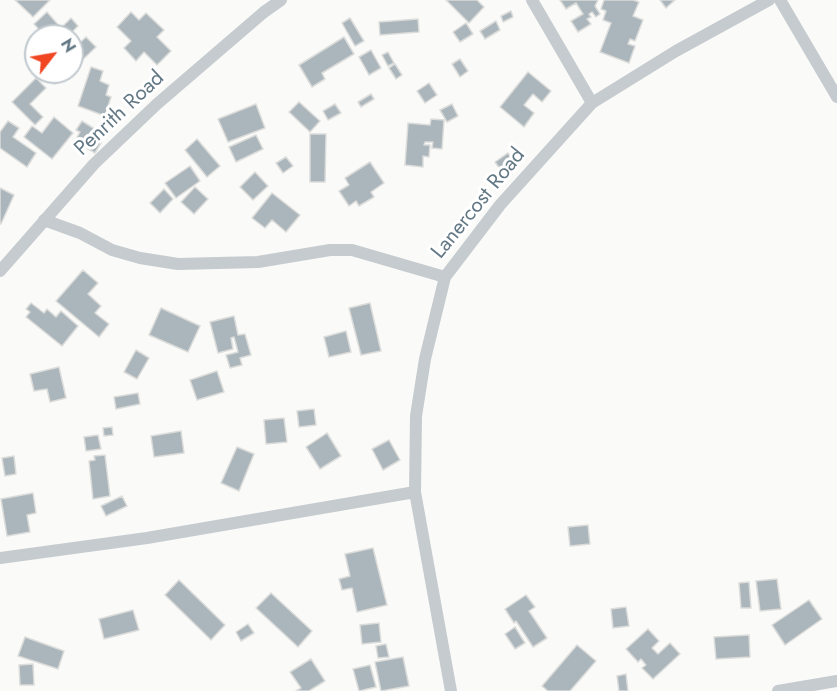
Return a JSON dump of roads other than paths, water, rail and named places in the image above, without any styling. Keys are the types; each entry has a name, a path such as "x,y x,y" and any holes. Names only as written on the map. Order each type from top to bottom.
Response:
{"street":[{"name":"Penrith Road","path":"0,271 94,164 157,104 281,0"},
{"path":"532,0 591,103"},
{"name":"Lanercost Road","path":"451,691 415,492 416,416 425,359 446,277 500,205 591,103 695,40 769,0"},
{"path":"780,0 837,97"},
{"path":"44,220 80,233 111,250 140,258 178,264 258,262 330,250 352,250 446,277"},
{"path":"0,558 147,538 415,492"},
{"path":"778,691 837,681"}]}
